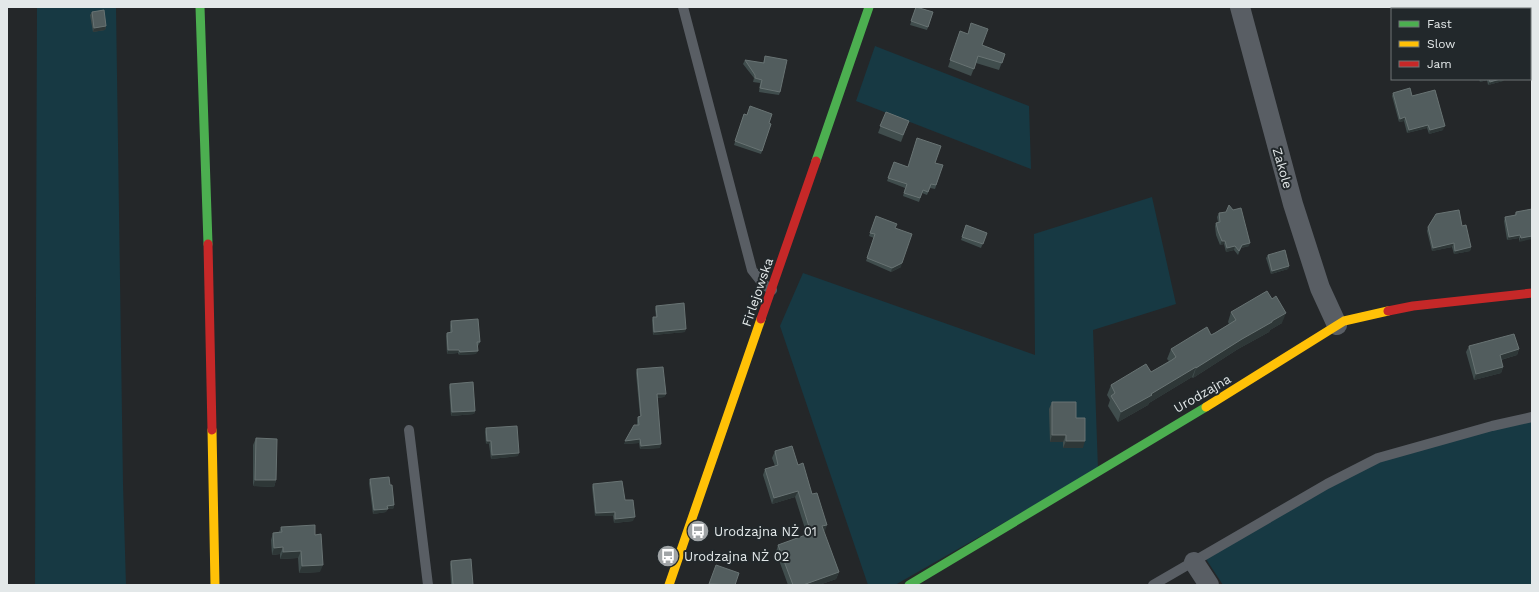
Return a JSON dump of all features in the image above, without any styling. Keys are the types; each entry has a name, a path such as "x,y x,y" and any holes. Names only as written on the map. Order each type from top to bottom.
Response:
{"street":[{"path":"200,7 206,160 215,585"},
{"name":"Firlejowska","path":"669,585 869,7"},
{"name":"Zakole","path":"1240,7 1293,204 1320,288 1337,325"},
{"name":"Urodzajna","path":"909,585 1267,370 1313,342 1337,325 1350,319 1413,306 1532,293"},
{"path":"1194,562 1209,585"}],"lane":[{"path":"683,7 752,270 760,281 772,290"},
{"path":"1153,585 1327,484 1378,458 1492,426 1532,417"},
{"path":"409,430 428,585"}],"shaded area":[{"path":"37,7 116,7 123,484 126,585 35,585"},
{"path":"875,46 1029,106 1031,169 856,101"},
{"path":"1152,197 1176,304 1093,330 1098,469 895,585 868,585 780,326 803,273 1035,355 1034,234"},
{"path":"1532,419 1532,585 1223,585 1204,556 1378,458"}],"building":[{"path":"916,7 933,12 928,27 911,21"},
{"path":"1431,7 1458,8 1432,8"},
{"path":"104,10 106,26 94,28 92,12"},
{"path":"971,23 988,29 982,45 1005,54 1002,63 978,56 974,69 950,60 960,31 968,34"},
{"path":"765,56 787,60 780,92 760,88 762,80 755,78 755,75 745,60 764,63"},
{"path":"1410,88 1412,96 1435,90 1445,126 1430,130 1428,125 1409,130 1405,117 1400,119 1393,93"},
{"path":"750,106 772,114 769,123 771,124 762,151 735,141 744,114 747,115"},
{"path":"886,112 909,121 903,135 880,126"},
{"path":"917,138 941,146 935,163 943,165 936,185 931,184 928,192 923,190 920,198 904,193 907,184 888,178 894,162 908,167"},
{"path":"1229,205 1233,210 1241,208 1250,243 1242,245 1239,251 1235,246 1227,248 1225,241 1222,241 1216,223 1220,222 1219,213 1226,212"},
{"path":"1532,209 1532,236 1521,238 1520,235 1509,237 1505,217 1516,215 1516,212"},
{"path":"1459,210 1462,226 1466,225 1471,247 1455,251 1454,243 1433,248 1428,227 1436,214"},
{"path":"876,216 897,224 895,228 912,234 902,263 892,268 867,258 875,234 870,233"},
{"path":"966,225 987,233 983,244 962,237"},
{"path":"1285,250 1289,266 1272,271 1268,255"},
{"path":"1267,291 1272,299 1276,296 1286,313 1151,394 1152,395 1121,412 1111,396 1115,393 1111,385 1146,364 1151,372 1172,360 1176,357 1171,349 1207,327 1211,335 1215,333 1236,320 1231,312"},
{"path":"684,303 686,329 654,332 653,317 657,317 656,306"},
{"path":"478,319 480,342 477,342 478,351 460,352 459,350 448,350 447,333 452,332 451,321"},
{"path":"1514,334 1519,349 1500,355 1503,367 1476,374 1469,346"},
{"path":"663,367 666,394 657,394 661,444 641,446 640,439 625,441 634,425 639,425 638,417 641,416 637,369"},
{"path":"473,382 475,411 452,412 450,384"},
{"path":"1052,402 1076,402 1076,418 1085,418 1085,441 1066,441 1066,435 1052,435"},
{"path":"517,426 519,453 492,455 491,441 487,441 486,428"},
{"path":"256,438 277,439 276,480 255,480"},
{"path":"792,446 798,465 803,463 812,494 817,493 827,525 822,526 839,572 803,585 793,585 778,545 811,533 798,491 774,498 765,469 778,465 775,451"},
{"path":"389,477 390,485 392,485 394,505 387,506 388,509 374,510 370,479"},
{"path":"622,481 625,500 633,500 635,517 615,519 615,512 596,513 593,484"},
{"path":"315,525 315,535 321,534 323,565 302,566 301,551 283,552 283,547 274,548 273,533 282,532 281,527"},
{"path":"471,559 473,585 453,585 451,561"},
{"path":"716,565 739,573 735,585 709,584"}],"traffic: fast":[{"path":"200,7 208,244"},
{"path":"816,161 869,7"},
{"path":"909,585 1206,407"}],"traffic: slow":[{"path":"1206,407 1344,321 1388,311"},
{"path":"669,585 761,319"},
{"path":"212,430 215,585"}],"traffic: jam":[{"path":"761,319 816,161"},
{"path":"208,244 212,430"},
{"path":"1388,311 1413,306 1532,293"}],"place":[{"name":"Urodzajna NŻ 01","path":"698,531"},
{"name":"Urodzajna NŻ 02","path":"668,556"}]}
